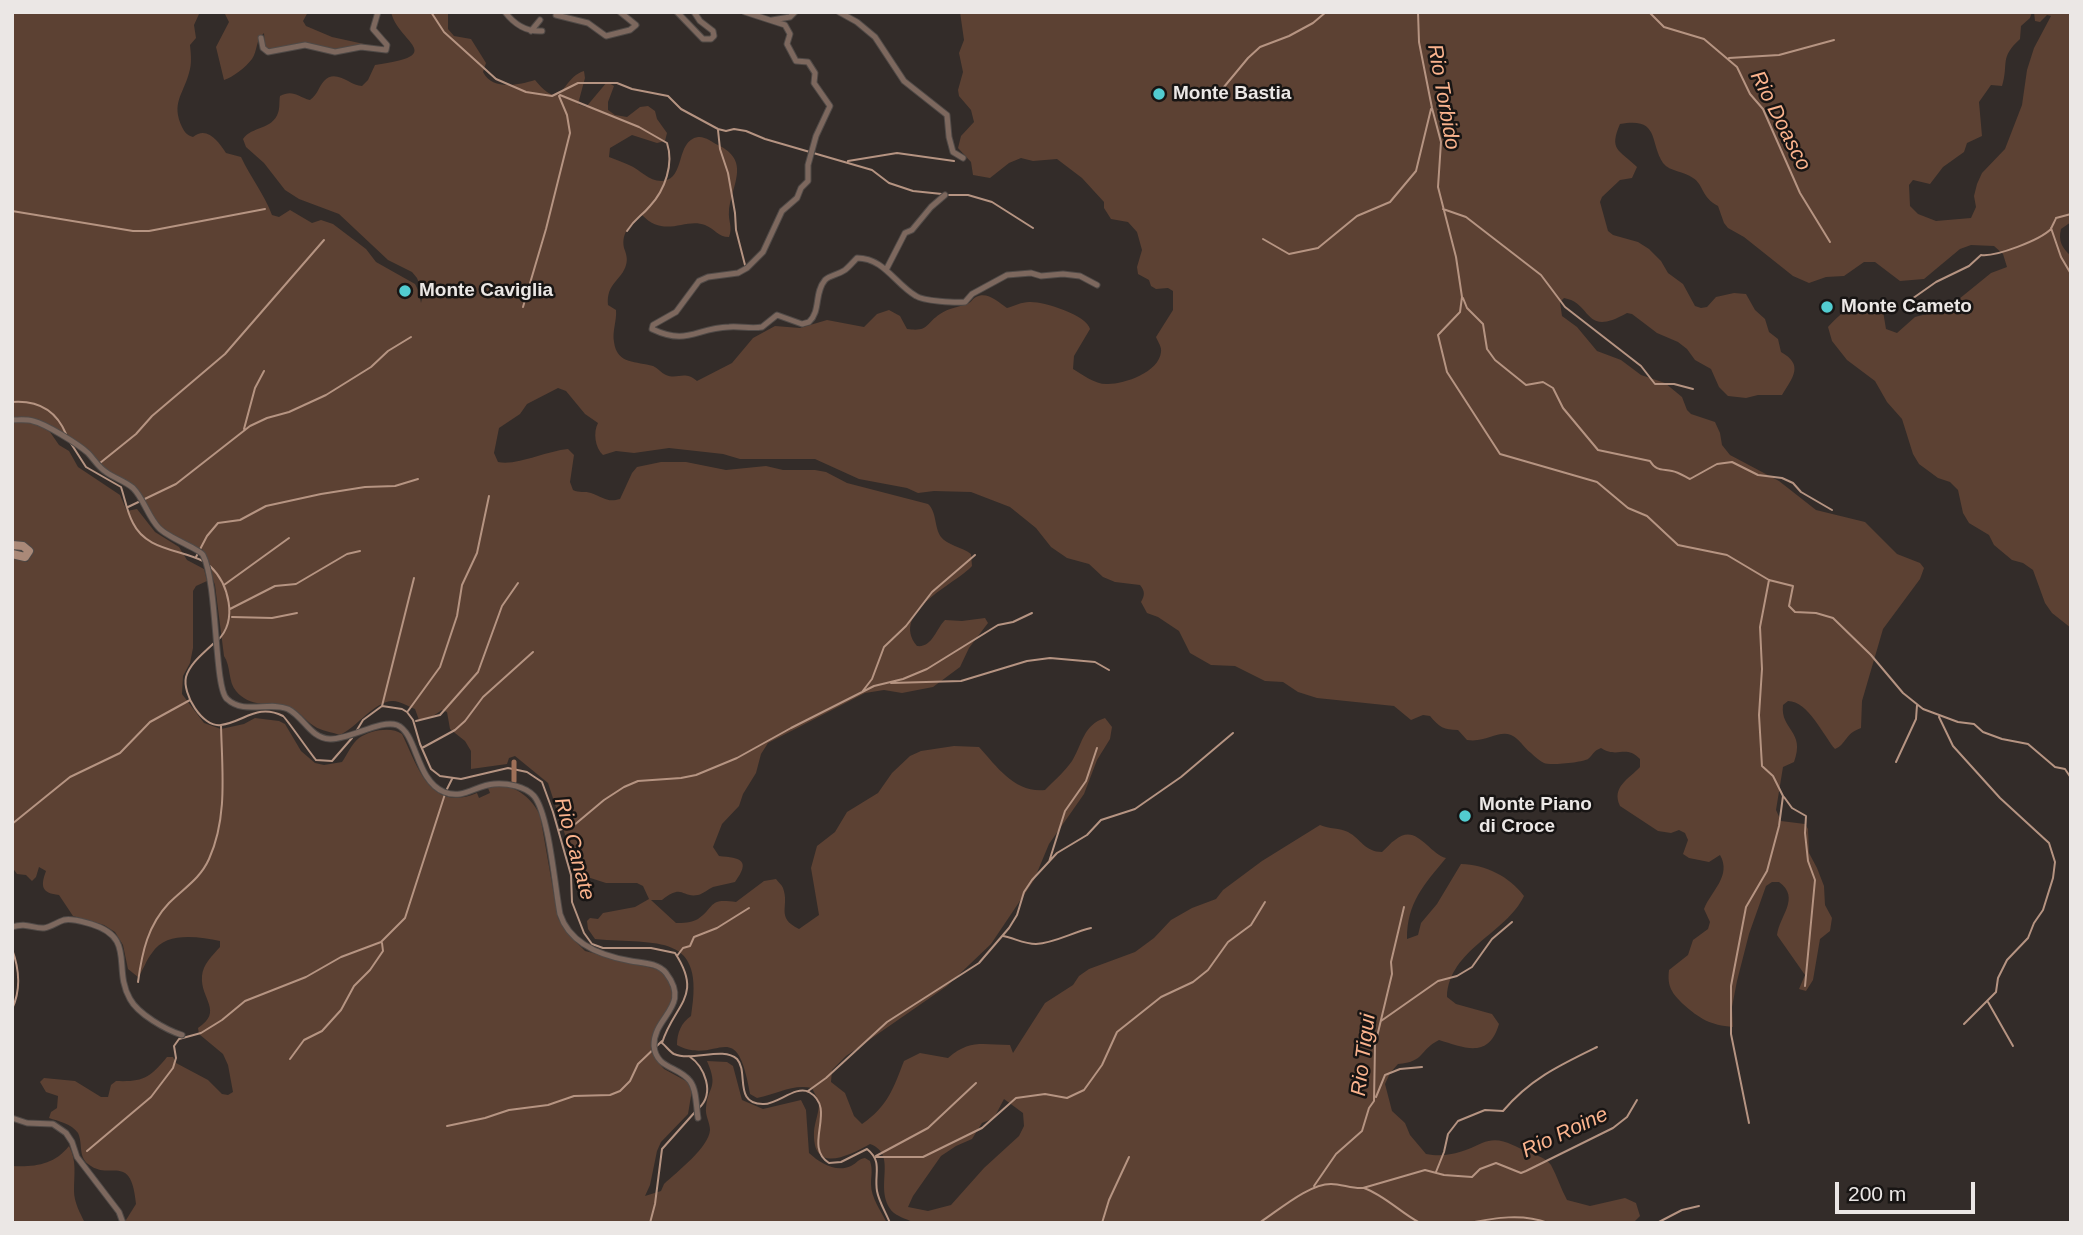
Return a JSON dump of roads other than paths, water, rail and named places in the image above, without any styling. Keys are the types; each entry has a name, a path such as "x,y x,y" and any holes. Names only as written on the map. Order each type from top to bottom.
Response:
{"main road":[{"path":"12,545 23,546 29,551 25,557 12,554"}],"street":[{"path":"261,38 263,48 268,52 305,45 335,52 361,47 386,50 387,45 373,29 378,12"},
{"path":"505,12 516,23 531,31 542,31"},
{"path":"556,15 589,23 604,36 612,36 632,29 636,24 620,12"},
{"path":"677,12 704,39 711,39 714,36 713,31 700,21 694,12"},
{"path":"744,12 786,27 790,36 787,44 789,52 796,61 808,62 814,73 814,83 830,106 816,136 808,165 808,181 797,198 782,211 763,252 747,268 738,273 699,281 676,312 651,327 668,336 680,338 728,327 762,327 777,315 802,324 814,317 823,282 845,270 857,258 876,262 914,296 924,300 965,302 972,294 1007,275 1063,274 1080,276 1097,285"},
{"path":"772,20 790,17 795,12"},
{"path":"839,12 875,37 904,81 947,115 953,152 963,158"},
{"path":"531,31 540,20"},
{"path":"886,270 905,233 912,230 945,195"},
{"path":"12,420 35,421 84,450 105,471 134,489 160,529 184,545 197,548 204,558 210,580 221,690 232,703 241,707 285,708 327,739 386,725 400,727 429,782 446,793 466,794 496,784 521,788 532,794 542,810 563,922 587,948 628,961 649,964 666,972 674,986 676,997 656,1035 654,1049 663,1064 689,1081 694,1092 698,1118"},
{"path":"12,927 27,924 43,928 65,919 103,928 113,935 120,947 124,987 130,1000 161,1027 182,1035"},
{"path":"12,1118 27,1123 53,1124 66,1133 77,1157 97,1187 119,1212 123,1223"}],"waterway":[{"path":"431,12 444,32 496,79 526,92 552,96 578,83 617,83 632,89 668,96 681,109 718,129 746,131 872,170 889,183 913,191 942,194"},
{"path":"1219,93 1260,47 1289,36 1313,23 1326,12"},
{"name":"Rio Torbido","path":"1418,12 1419,42 1441,142 1438,187 1456,257 1462,297 1460,312 1438,335 1447,372 1500,454 1597,482 1628,508 1647,516 1678,545 1727,555 1769,580 1793,586 1789,606 1795,612 1816,613 1833,618 1871,655 1903,693 1923,709 1958,722 1974,724 1983,732 2002,739 2028,744 2055,767 2065,769 2071,778"},
{"name":"Rio Doasco","path":"1649,12 1664,27 1704,39 1737,67 1750,94 1763,109 1800,193 1830,242"},
{"path":"1729,58 1779,55 1834,40"},
{"path":"560,95 639,127 667,143 669,168 664,185 647,210 627,231"},
{"path":"523,307 570,133 567,115 559,96"},
{"name":"Rio Torbido","path":"1263,239 1289,254 1318,248 1357,216 1390,202 1416,171 1431,109"},
{"path":"718,130 745,265"},
{"path":"848,161 897,153 954,161"},
{"path":"948,195 968,195 992,202 1033,228"},
{"path":"12,211 133,231 149,231 265,209"},
{"path":"1443,209 1466,217 1541,275 1565,307 1641,366 1655,384 1674,384 1693,389"},
{"path":"1909,301 1936,282 1969,266 1981,255 2007,251 2028,243 2051,229 2056,218 2071,214"},
{"path":"2051,228 2061,257 2071,274"},
{"path":"100,463 225,354 324,240"},
{"path":"1463,298 1467,308 1483,324 1487,349 1495,360 1526,385 1543,382 1553,388 1563,408 1598,450 1650,461 1657,468 1690,479 1717,464 1732,462 1758,475 1782,478 1793,483 1801,492 1832,510"},
{"path":"128,507 176,484 250,426 326,395 371,367 388,351 411,337"},
{"path":"244,429 255,388 264,371"},
{"name":"Rio Canate","path":"12,402 30,403 45,408 57,419 66,434"},
{"name":"Rio Canate","path":"70,442 86,467 121,487 131,519 146,539 203,561"},
{"path":"196,557 207,536 218,523 240,520 266,506 365,487 395,486 418,479"},
{"path":"408,711 440,667 457,616 462,585 477,553 489,496"},
{"path":"224,585 289,538"},
{"path":"230,609 275,586 296,584 347,554 360,551"},
{"path":"862,692 872,679 884,647 906,626 932,592 975,555"},
{"name":"Rio Canate","path":"210,566 222,582 229,602 228,623 218,640"},
{"path":"382,706 414,578"},
{"path":"1749,1123 1731,1034 1731,986 1746,907 1767,871 1779,826 1783,796 1773,776 1762,766 1759,715 1762,669 1760,627 1769,580"},
{"path":"416,721 440,715 478,672 502,606 518,583"},
{"path":"232,617 272,618 297,613"},
{"path":"559,830 573,826 624,787 638,781 696,775 737,758 874,686 903,679 927,669 998,625 1013,622 1032,613"},
{"name":"Rio Canate","path":"214,643 194,663 186,677 190,700 207,721 221,725 258,712 283,716 316,760 332,761 352,738"},
{"path":"422,748 455,730 483,697 533,652"},
{"path":"891,683 961,681 1027,661 1050,658 1095,662 1109,670"},
{"path":"12,824 70,777 120,753 150,722 190,700"},
{"path":"1896,762 1916,719 1917,705"},
{"name":"Rio Canate","path":"357,730 363,720 382,706 402,709 413,720 431,769 440,776 461,779 508,768 527,772 542,782 571,875 572,902 584,933 592,944 603,948 651,948 675,953 683,968 687,991 662,1043 672,1053 681,1056 731,1055 740,1065 745,1094 754,1103 769,1103 798,1091 809,1092 817,1099 821,1108 818,1138 822,1156 829,1163 841,1162 867,1149 875,1159 878,1195 890,1223"},
{"path":"1939,717 1953,746 2000,798 2049,843 2055,862 2043,910 2028,938 2007,960 1998,978 1996,992 1964,1024"},
{"path":"138,982 144,950 156,920 169,903 201,872 215,843 223,793 221,725"},
{"path":"808,1091 887,1022 979,963 1009,928 1032,880 1057,853 1087,835 1101,820 1135,809 1181,777 1233,733"},
{"path":"1049,862 1065,811 1086,781 1097,748"},
{"name":"Rio Canate","path":"514,762 514,781"},
{"path":"447,789 452,779"},
{"path":"87,1151 151,1097 173,1068 176,1058 174,1046 179,1039 201,1033 245,1001 306,977 341,957 381,942 405,918 445,794"},
{"path":"1784,797 1792,808 1806,816 1808,861 1815,880 1805,986"},
{"path":"876,1157 923,1157 982,1128 1016,1098 1045,1094 1067,1098 1084,1090 1102,1065 1117,1032 1161,997 1193,982 1208,970 1228,942 1251,925 1265,902"},
{"name":"Rio Tigui","path":"1314,1186 1336,1154 1362,1131 1374,1101 1375,1045 1404,907"},
{"path":"677,956 683,948 690,946 694,937 717,928 749,908"},
{"path":"1381,1021 1438,981 1457,976 1472,967 1492,939 1512,922"},
{"path":"1003,936 1036,944 1091,928"},
{"path":"290,1059 304,1040 322,1031 341,1010 354,986 370,970 383,951 382,943"},
{"path":"12,949 18,979 12,1009"},
{"path":"1988,1002 2013,1046"},
{"path":"447,1126 509,1110 548,1105 574,1096 610,1095 620,1091 630,1081 638,1064 662,1041"},
{"path":"1436,1172 1448,1134 1458,1121 1485,1110 1503,1111 1535,1081 1597,1047"},
{"path":"689,1056 700,1067 706,1080 706,1095 699,1108"},
{"path":"1376,1097 1385,1075 1400,1069 1422,1067"},
{"path":"876,1156 928,1128 976,1083"},
{"name":"Rio Roine","path":"1259,1223 1303,1193 1322,1185 1363,1188 1425,1170 1444,1175 1472,1177 1480,1169 1496,1163 1521,1173 1613,1128 1627,1117 1637,1100"},
{"path":"650,1223 662,1149 695,1112"},
{"path":"1102,1223 1109,1200 1129,1157"},
{"path":"1364,1188 1420,1223"},
{"path":"1657,1223 1682,1210 1699,1206"},
{"path":"1468,1223 1518,1217 1548,1223"}],"place":[{"name":"Monte Bastia","path":"1159,94"},
{"name":"Monte Caviglia","path":"405,291"},
{"name":"Monte Cameto","path":"1827,307"},
{"name":"Monte Piano di Croce","path":"1465,816"}]}
